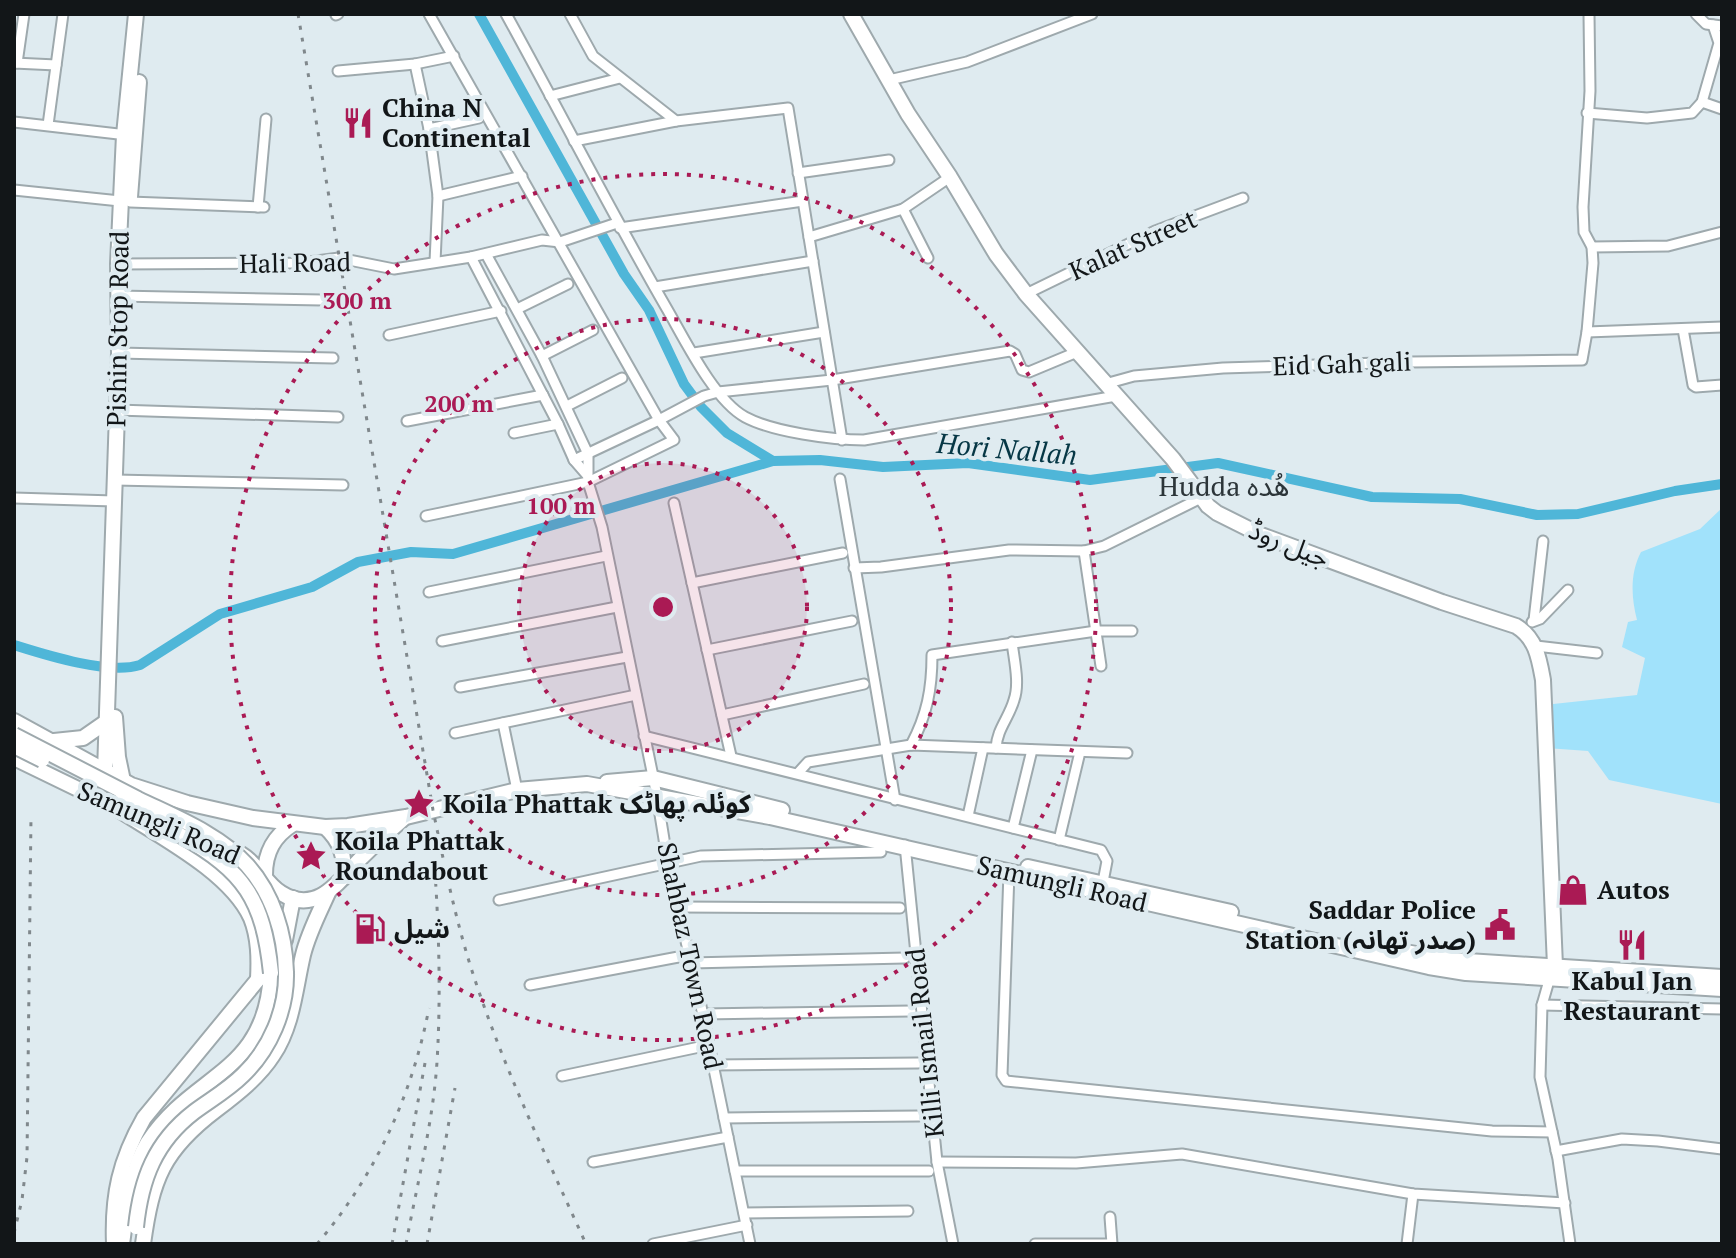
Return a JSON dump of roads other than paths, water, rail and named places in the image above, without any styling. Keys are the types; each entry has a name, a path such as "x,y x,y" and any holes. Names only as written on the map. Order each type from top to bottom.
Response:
{"main road":[{"name":"Pishin Stop Road","path":"112,644 123,353 121,264 136,14"},
{"name":"Pishin Stop Road","path":"129,135 145,14"},
{"name":"جیل روڈ","path":"851,14 996,254 1026,294 1217,513 1261,535 1530,626"},
{"name":"Pishin Stop Road","path":"112,644 114,501 119,480"},
{"path":"1530,626 1543,680 1552,972"},
{"path":"112,644 108,669 105,772 113,806 216,874 237,895 255,933 258,979"},
{"path":"112,644 115,730 123,781"},
{"name":"Samungli Road","path":"14,721 123,781 187,803 293,824 348,826 406,817 517,790 587,784 905,845 1102,888 1429,967 1466,973 1722,977"},
{"path":"54,741 83,738 106,722"},
{"path":"14,735 187,824 232,852 259,882 281,934 286,987 283,1005 268,1043 243,1075 193,1113 164,1140 145,1177 122,1244"},
{"path":"14,746 100,788 207,850 230,868 248,890 261,917 268,945 270,994 261,1026 237,1060 184,1103 150,1139 133,1177 130,1228 135,1244"},
{"name":"Samungli Road","path":"14,758 113,806 229,848 255,864 277,890 293,898"},
{"path":"587,784 653,778 905,845"},
{"path":"114,1244 118,1180 128,1147 144,1118 274,960 285,940 293,898 317,898 328,893 406,817"},
{"path":"265,875 271,845 284,829 293,824"},
{"path":"325,827 339,844 343,855 343,878"},
{"name":"Samungli Road","path":"905,845 1009,872 1102,888"},
{"path":"143,1244 159,1173 166,1159 195,1126 234,1096 274,1054 294,1002 307,944 328,893"},
{"name":"Samungli Road","path":"1552,972 1722,989"}],"street":[{"path":"24,14 16,63 56,65"},
{"path":"48,125 63,14"},
{"path":"426,516 588,479 674,440 659,420 429,14"},
{"path":"506,14 615,225 723,400 746,417 775,427 842,440 864,440 1116,396"},
{"path":"570,14 593,56 676,121"},
{"path":"889,80 967,62 1092,14"},
{"path":"1589,14 1590,91 1584,232 1592,247 1587,332 1722,327"},
{"path":"1587,113 1647,118 1692,113 1702,102 1719,43 1718,25 1706,24 1696,14"},
{"path":"338,71 415,64 454,56"},
{"path":"415,64 429,129 438,196 435,262"},
{"path":"550,96 620,78"},
{"path":"1702,102 1722,109"},
{"path":"574,141 676,121 788,108 842,440"},
{"path":"429,129 479,118"},
{"path":"14,190 125,201 261,207 266,119"},
{"path":"14,122 129,135"},
{"path":"798,173 889,160"},
{"path":"438,196 522,176"},
{"path":"809,237 903,209 950,177"},
{"name":"Kalat Street","path":"1026,294 1155,231 1243,198"},
{"name":"Hali Road","path":"121,264 301,263 339,258 394,269 471,257 542,240 560,242 615,225 803,201"},
{"path":"903,209 928,258"},
{"path":"1592,247 1668,246 1722,232"},
{"path":"486,254 567,406 588,454 588,479"},
{"path":"471,257 574,460 588,479"},
{"path":"655,287 813,261"},
{"path":"517,309 568,284"},
{"path":"122,296 322,300"},
{"path":"389,335 501,311"},
{"path":"1683,329 1693,385 1722,385"},
{"path":"542,356 593,330"},
{"path":"694,353 824,332"},
{"name":"Eid Gah gali","path":"1105,384 1134,376 1223,368 1419,361 1580,361 1587,332"},
{"path":"574,460 718,392 832,380 1010,351 1015,354 1022,370 1029,372 1077,352"},
{"path":"123,353 333,358"},
{"path":"567,406 622,378"},
{"path":"407,421 543,395"},
{"path":"120,410 338,417"},
{"path":"514,433 558,424"},
{"name":"Shahbaz Town Road","path":"588,479 602,527 668,864 703,1014 750,1244"},
{"path":"840,479 895,800"},
{"path":"119,480 343,485"},
{"path":"14,498 114,501"},
{"path":"854,568 1009,550 1084,551 1104,546 1201,498"},
{"path":"674,503 731,756"},
{"path":"1530,626 1543,541"},
{"path":"1084,551 1101,666"},
{"path":"692,583 843,553"},
{"path":"429,592 606,556"},
{"path":"1530,626 1568,590"},
{"path":"442,641 617,607"},
{"path":"707,650 852,621"},
{"path":"911,745 925,718 932,683 932,655 1096,631 1132,631"},
{"path":"996,748 997,732 1015,699 1012,642"},
{"path":"1536,646 1597,653"},
{"path":"460,687 627,657"},
{"path":"722,715 864,684"},
{"path":"455,733 636,695"},
{"path":"503,723 517,790"},
{"path":"644,736 1101,850 1107,861 1102,888"},
{"path":"798,773 808,762 911,745 1127,753"},
{"path":"968,816 983,748"},
{"path":"1013,828 1032,750"},
{"path":"1059,840 1080,752"},
{"name":"Killi Ismail Road","path":"905,845 937,1162 953,1244"},
{"path":"499,900 701,856 881,852"},
{"path":"1009,872 1002,1075 1006,1081 1492,1131 1552,1132"},
{"path":"678,907 900,908"},
{"path":"530,985 690,959 905,958"},
{"path":"1552,972 1542,1005 1540,1077 1556,1151 1570,1244"},
{"path":"1542,1005 1722,1009"},
{"path":"703,1014 911,1011"},
{"path":"562,1076 709,1045"},
{"path":"713,1065 918,1063"},
{"path":"724,1118 919,1116"},
{"path":"593,1162 728,1137"},
{"path":"1556,1151 1622,1139 1722,1149"},
{"path":"937,1162 1076,1163 1182,1154 1413,1194 1565,1203"},
{"path":"735,1171 929,1171"},
{"path":"1407,1244 1413,1194"},
{"path":"744,1213 908,1211"},
{"path":"1035,1244 1112,1244 1110,1217"},
{"path":"653,1244 747,1225"}],"waterway":[{"name":"Hori Nallah","path":"479,14 624,274 649,310 684,384 727,433 773,461 820,460 883,467 968,463 1090,480 1218,463 1372,497 1460,499 1537,515 1578,514 1675,491 1722,484"},
{"path":"14,645 95,666 140,665 220,614 312,587 358,562 411,552 453,554 773,461"}],"railway":[{"path":"298,14 433,810 452,897 469,962 500,1050 586,1244"},
{"path":"14,1233 27,1157 31,816"},
{"path":"406,1244 428,1131 437,1062 439,960 434,859"},
{"path":"317,1244 357,1191 388,1134 412,1072 429,1008"},
{"path":"392,1244 425,1063"},
{"path":"427,1244 455,1088"}],"place":[{"name":"China N Continental","path":"358,123"},
{"name":"Koila Phattak کوئلہ پھاٹک","path":"419,804"},
{"name":"Koila Phattak Roundabout","path":"311,856"},
{"name":"Autos","path":"1573,890"},
{"name":"Saddar Police Station (صدر تھانہ)","path":"1500,925"},
{"name":"شیل","path":"370,929"},
{"name":"Kabul Jan Restaurant","path":"1632,945"}],"district":[{"name":"Hudda ھُدہ","path":"1224,486"}]}
